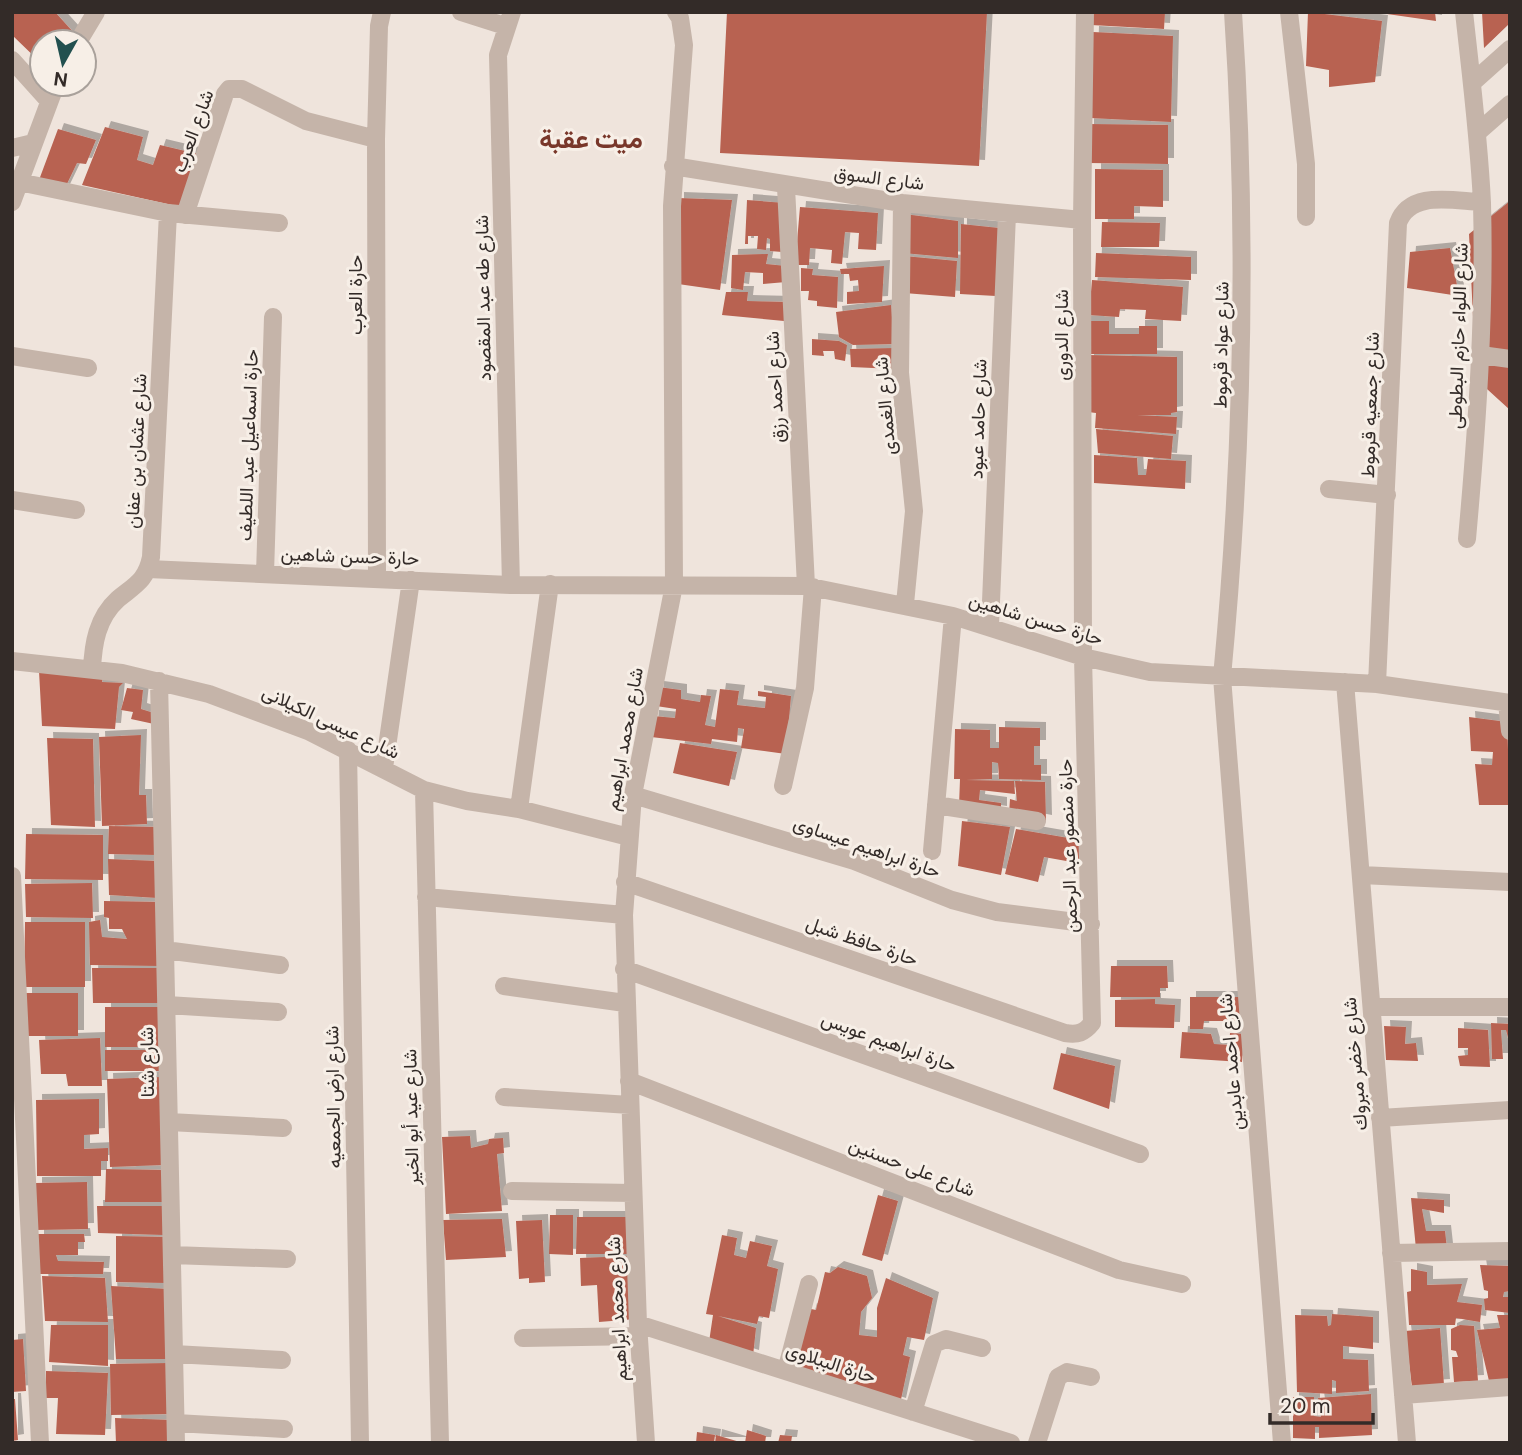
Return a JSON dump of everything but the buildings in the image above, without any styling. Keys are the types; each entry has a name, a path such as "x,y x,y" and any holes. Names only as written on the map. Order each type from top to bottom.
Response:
{"street":[{"path":"86,28 96,12"},
{"name":"حارة العرب","path":"377,578 376,139 379,26 382,12"},
{"path":"461,12 509,19"},
{"name":"شارع محمد ابراهيم","path":"646,1443 638,1330 624,915 633,795 674,584 673,166 684,44 680,18 676,12"},
{"name":"شارع الدورى","path":"1083,657 1082,220 1085,12"},
{"name":"شارع عواد قرموط","path":"1222,677 1237,494 1242,383 1242,199 1233,12"},
{"path":"1289,12 1306,154 1306,217"},
{"name":"شارع اللواء حازم البطوطى","path":"1464,12 1482,202 1480,355 1467,539"},
{"name":"شارع طه عبد المقصود","path":"509,19 498,55 511,585"},
{"path":"1472,83 1510,49"},
{"path":"12,60 28,73"},
{"name":"شارع العرب","path":"176,214 229,89 242,89 306,121 376,139"},
{"path":"12,202 50,98"},
{"path":"1477,134 1510,104"},
{"path":"12,148 33,143"},
{"name":"شارع السوق","path":"673,166 786,187 902,203 1082,220"},
{"path":"19,181 176,214 279,223"},
{"name":"شارع احمد رزق","path":"783,786 805,688 809,586 786,187"},
{"name":"شارع جمعيه قرموط","path":"1377,684 1398,237 1402,213 1409,205 1420,200 1482,202"},
{"name":"شارع الغمدى","path":"902,203 900,373 914,511 905,604"},
{"name":"شارع عثمان بن عفان","path":"148,569 153,537 176,214"},
{"name":"شارع حامد عبود","path":"990,626 1007,214"},
{"name":"حارة اسماعيل عبد اللطيف","path":"265,574 274,317"},
{"path":"1480,355 1510,359"},
{"path":"12,356 88,368"},
{"path":"1329,489 1387,495"},
{"path":"12,500 75,510"},
{"path":"92,670 93,645 102,620 117,600 139,585 148,569"},
{"name":"حارة حسن شاهين","path":"148,569 511,585 809,586 953,616 1083,657 1150,672 1377,684 1508,703"},
{"path":"384,768 411,580"},
{"path":"519,809 550,584"},
{"path":"932,851 953,616"},
{"name":"حارة منصور عبد الرحمن","path":"1083,657 1094,1012 1092,1023 1086,1031"},
{"name":"شارع عيسى الكيلانى","path":"12,661 159,681 260,711 348,750 424,790 467,802 519,809 629,837"},
{"name":"شارع احمد عابدين","path":"1222,677 1282,1443"},
{"name":"شارع شتا","path":"159,681 176,1443"},
{"name":"شارع خضر مبروك","path":"1345,682 1407,1443"},
{"path":"1508,703 1510,731"},
{"name":"شارع ارض الجمعيه","path":"348,750 360,1443"},
{"name":"شارع عيد أبو الخير","path":"424,790 440,1443"},
{"name":"حارة ابراهيم عيساوى","path":"633,795 854,861 952,900 997,912 1091,924"},
{"path":"936,805 1037,821"},
{"path":"1361,875 1510,882"},
{"path":"12,876 40,1443"},
{"name":"حارة حافظ شبل","path":"625,882 1065,1033 1076,1035 1086,1031"},
{"path":"426,897 624,915"},
{"path":"165,950 280,965"},
{"name":"حارة ابراهيم عويس","path":"624,969 1140,1154"},
{"path":"503,986 625,1003"},
{"path":"167,1005 278,1012"},
{"path":"1372,1007 1510,1007"},
{"name":"شارع على حسنين","path":"629,1081 1119,1270 1182,1284"},
{"path":"503,1097 630,1105"},
{"path":"1380,1118 1510,1110"},
{"path":"169,1122 283,1128"},
{"path":"512,1191 633,1193"},
{"path":"1391,1253 1510,1251"},
{"path":"172,1255 287,1259"},
{"path":"786,1371 809,1284"},
{"name":"حارة الببلاوى","path":"523,1338 638,1330 786,1371 1011,1443"},
{"path":"913,1412 934,1344 946,1339 982,1348"},
{"path":"174,1354 282,1360"},
{"path":"1037,1443 1058,1377 1067,1372 1091,1377"},
{"path":"1403,1395 1510,1387"},
{"path":"176,1423 284,1429"}],"district":[{"name":"ميت عقبة","path":"591,139"}]}
